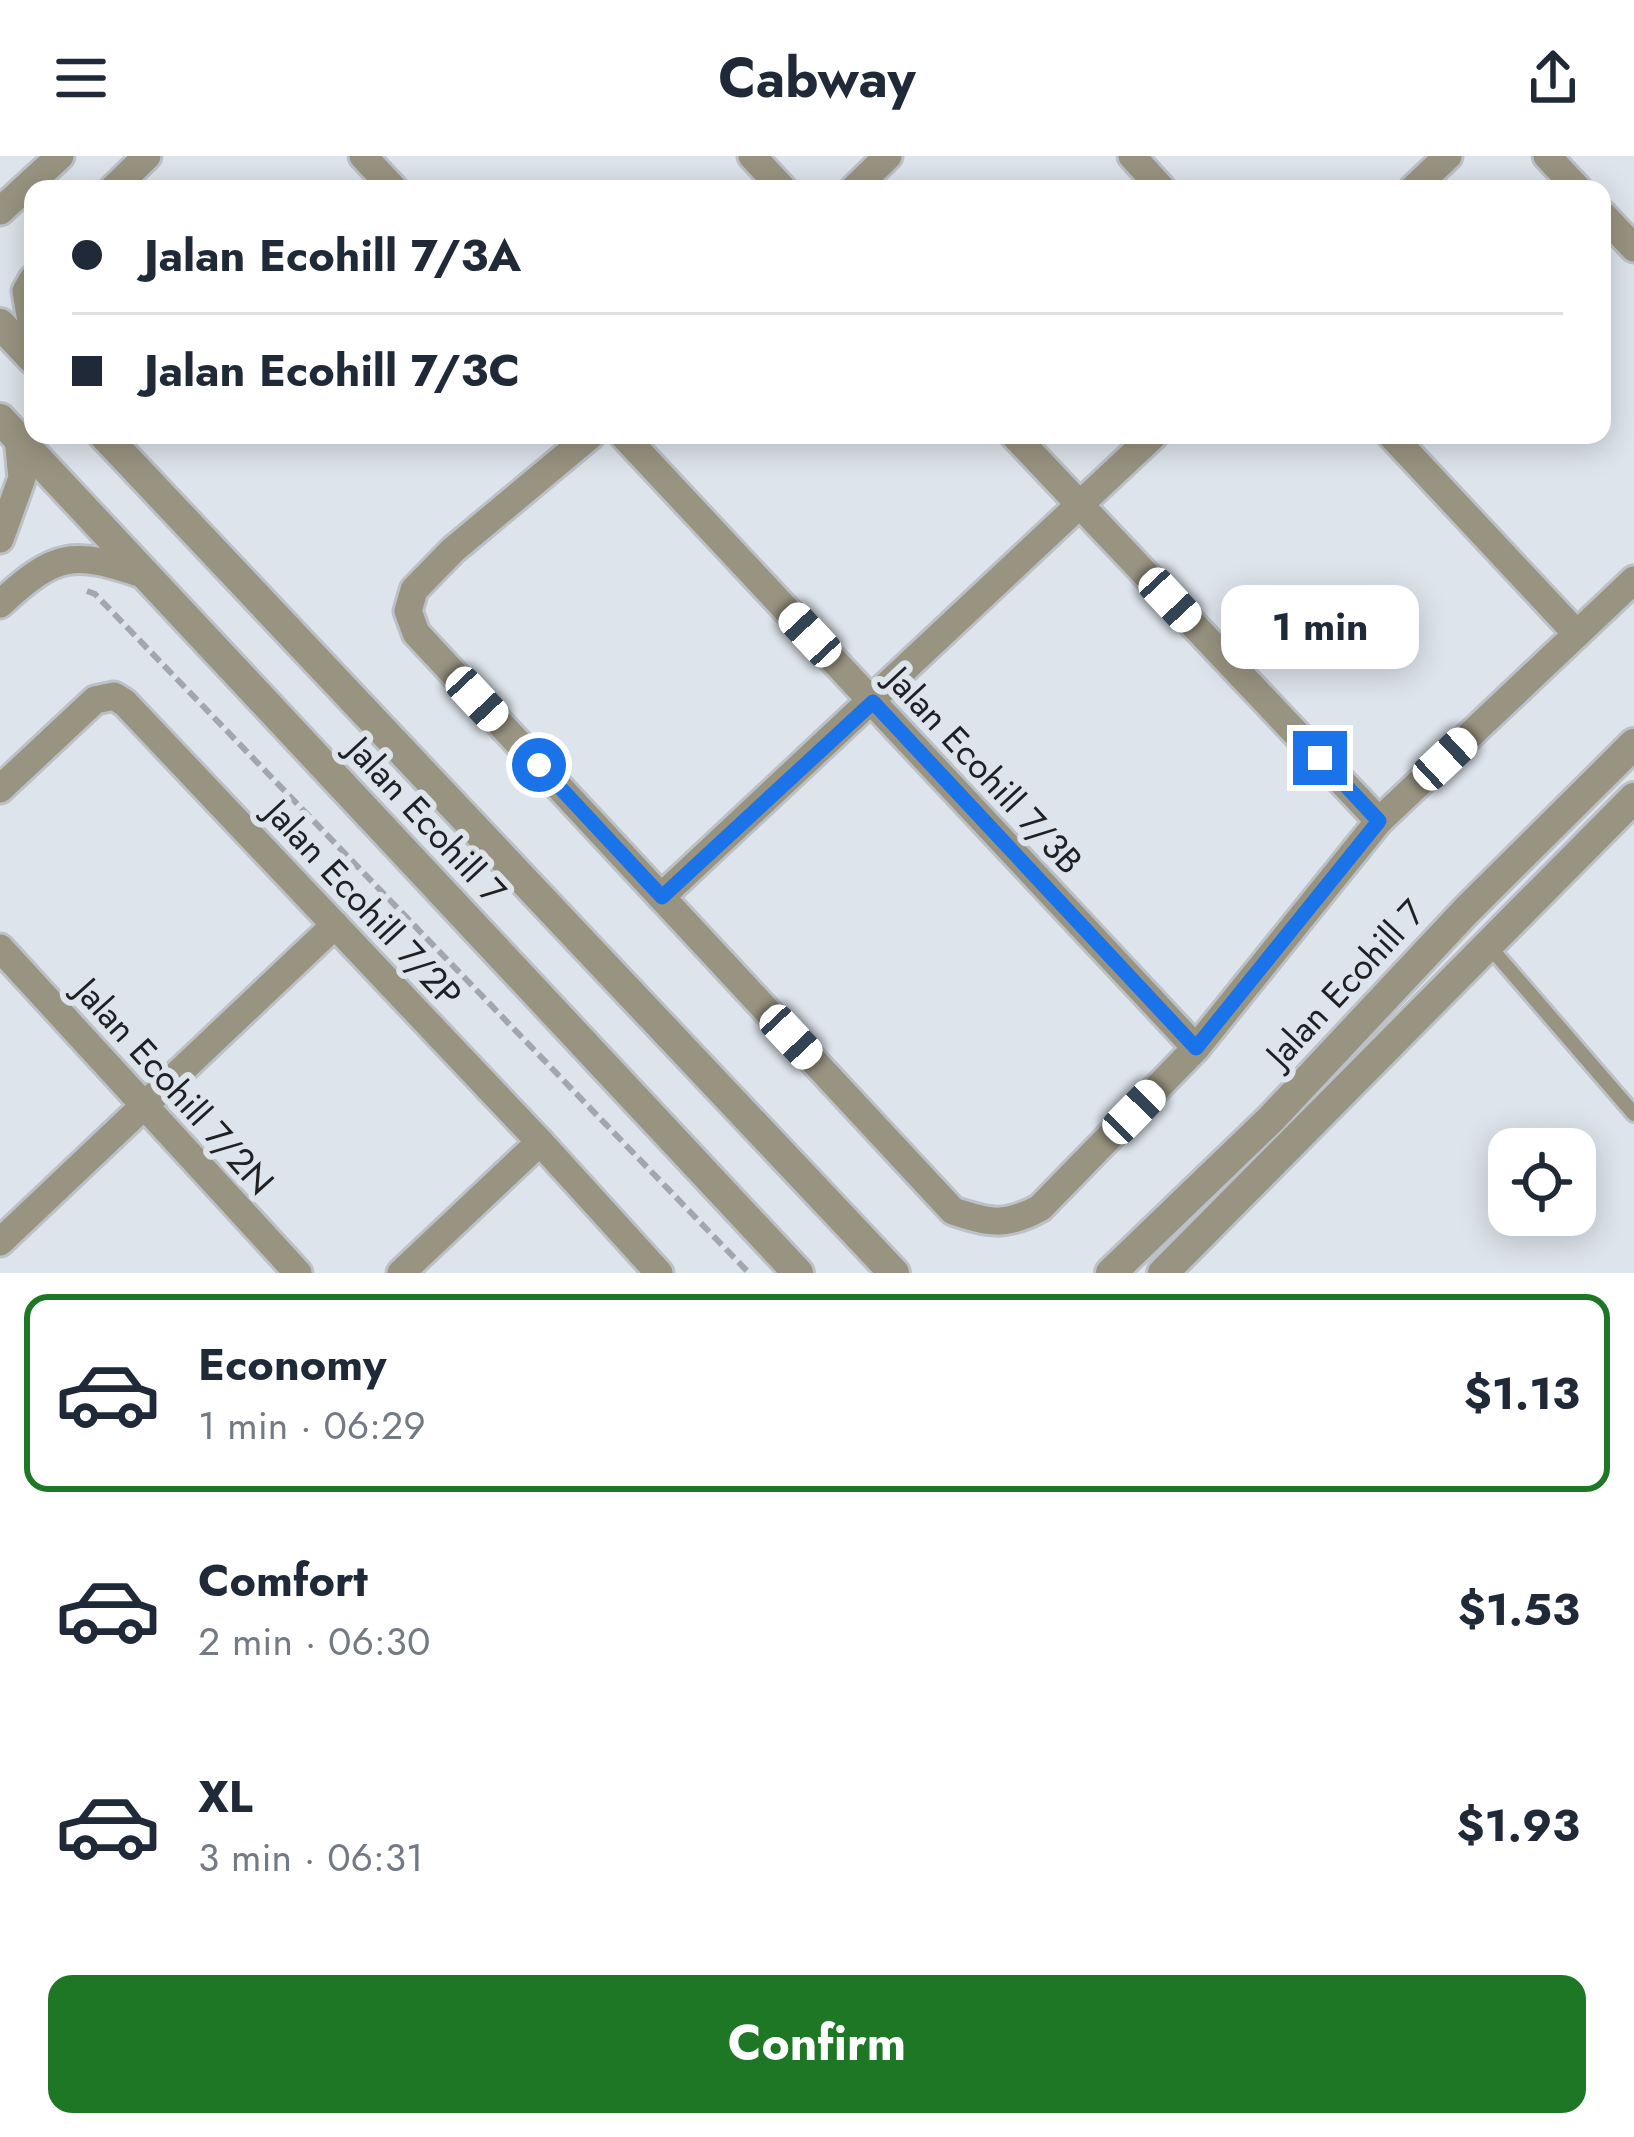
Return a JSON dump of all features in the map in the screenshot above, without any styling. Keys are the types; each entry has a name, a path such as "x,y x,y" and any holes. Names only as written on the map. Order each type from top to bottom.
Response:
{"street":[{"path":"34,180 60,156"},
{"path":"127,180 147,156"},
{"path":"363,156 386,180"},
{"path":"752,156 775,180"},
{"path":"863,180 888,156"},
{"path":"1132,156 1154,180"},
{"path":"1423,180 1448,156"},
{"path":"1547,156 1570,180"},
{"path":"0,211 24,189"},
{"path":"1611,224 1634,248"},
{"path":"0,324 24,349"},
{"path":"0,539 22,478 9,428"},
{"name":"Jalan Ecohill 7","path":"9,428 798,1273"},
{"name":"Jalan Ecohill 7","path":"112,444 894,1273"},
{"path":"580,444 453,550 414,590 408,610 416,633 953,1211 982,1221 1014,1222 1040,1208 1196,1048 1379,821 1634,580"},
{"name":"Jalan Ecohill 7/3B","path":"631,444 1196,1048"},
{"path":"1022,444 1379,821"},
{"path":"662,897 1145,444"},
{"path":"1399,444 1577,634"},
{"path":"0,604 33,573 63,560 97,558 145,575"},
{"name":"Jalan Ecohill 7/2P","path":"0,789 95,700 114,696 125,703 658,1273"},
{"name":"Jalan Ecohill 7","path":"1111,1273 1271,1119 1466,911 1634,744"},
{"path":"1163,1273 1634,797"},
{"path":"0,1242 335,925"},
{"name":"Jalan Ecohill 7/2N","path":"0,948 298,1273"},
{"path":"401,1273 540,1142"}],"lane":[{"path":"1489,946 1634,1114"}],"path":[{"path":"72,586 95,594 749,1273"}],"route":[{"path":"539,765 662,897 873,702 1196,1048 1379,821 1320,758"}]}
